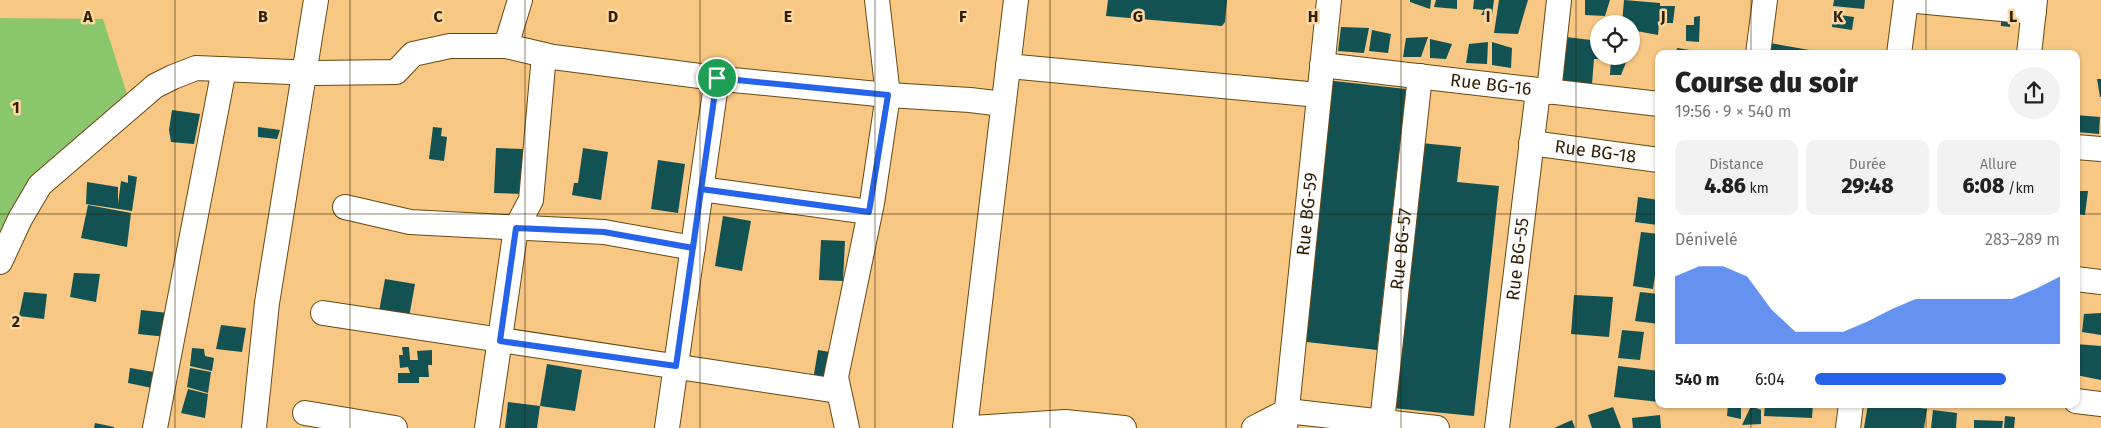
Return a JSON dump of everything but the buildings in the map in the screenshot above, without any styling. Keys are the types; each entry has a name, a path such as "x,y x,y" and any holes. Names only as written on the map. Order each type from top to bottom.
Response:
{"street":[{"path":"254,428 267,303 316,0"},
{"path":"506,46 520,0"},
{"path":"847,428 836,377 869,212 888,95 877,0"},
{"path":"964,428 1016,0"},
{"name":"Rue BG-59","path":"1286,419 1329,0"},
{"name":"Rue BG-55","path":"1497,428 1531,143 1543,91 1559,0"},
{"path":"1759,50 1765,0"},
{"path":"1900,50 1906,0 2035,6 2030,50"},
{"path":"0,262 20,220 40,185 155,86 196,68 304,72 396,72 413,54 450,46 506,46 544,55 717,78 1003,104"},
{"path":"487,428 516,228 531,200 544,55"},
{"name":"Rue BG-16","path":"1322,65 1655,104"},
{"path":"1008,66 1319,96"},
{"path":"155,428 224,69"},
{"name":"Rue BG-57","path":"1382,422 1420,76"},
{"path":"667,428 717,78"},
{"name":"Rue BG-18","path":"1531,143 1655,159"},
{"path":"2080,146 2101,149"},
{"path":"701,189 869,212"},
{"path":"345,207 410,222 604,232 693,248"},
{"path":"2080,279 2101,282"},
{"path":"323,313 500,341 838,390"},
{"path":"2080,402 2101,404"},
{"path":"1848,428 1850,408"},
{"path":"305,413 395,428"},
{"path":"1254,428 1286,419 1382,422 1437,428"},
{"path":"973,428 1065,422 1124,428"}],"green space":[{"path":"0,18 103,19 128,97 35,174 0,257"}],"route":[{"path":"717,78 701,189 693,248 676,366 500,341 516,228 604,232 693,248 701,189 869,212 872,203 888,95 717,78"}]}
